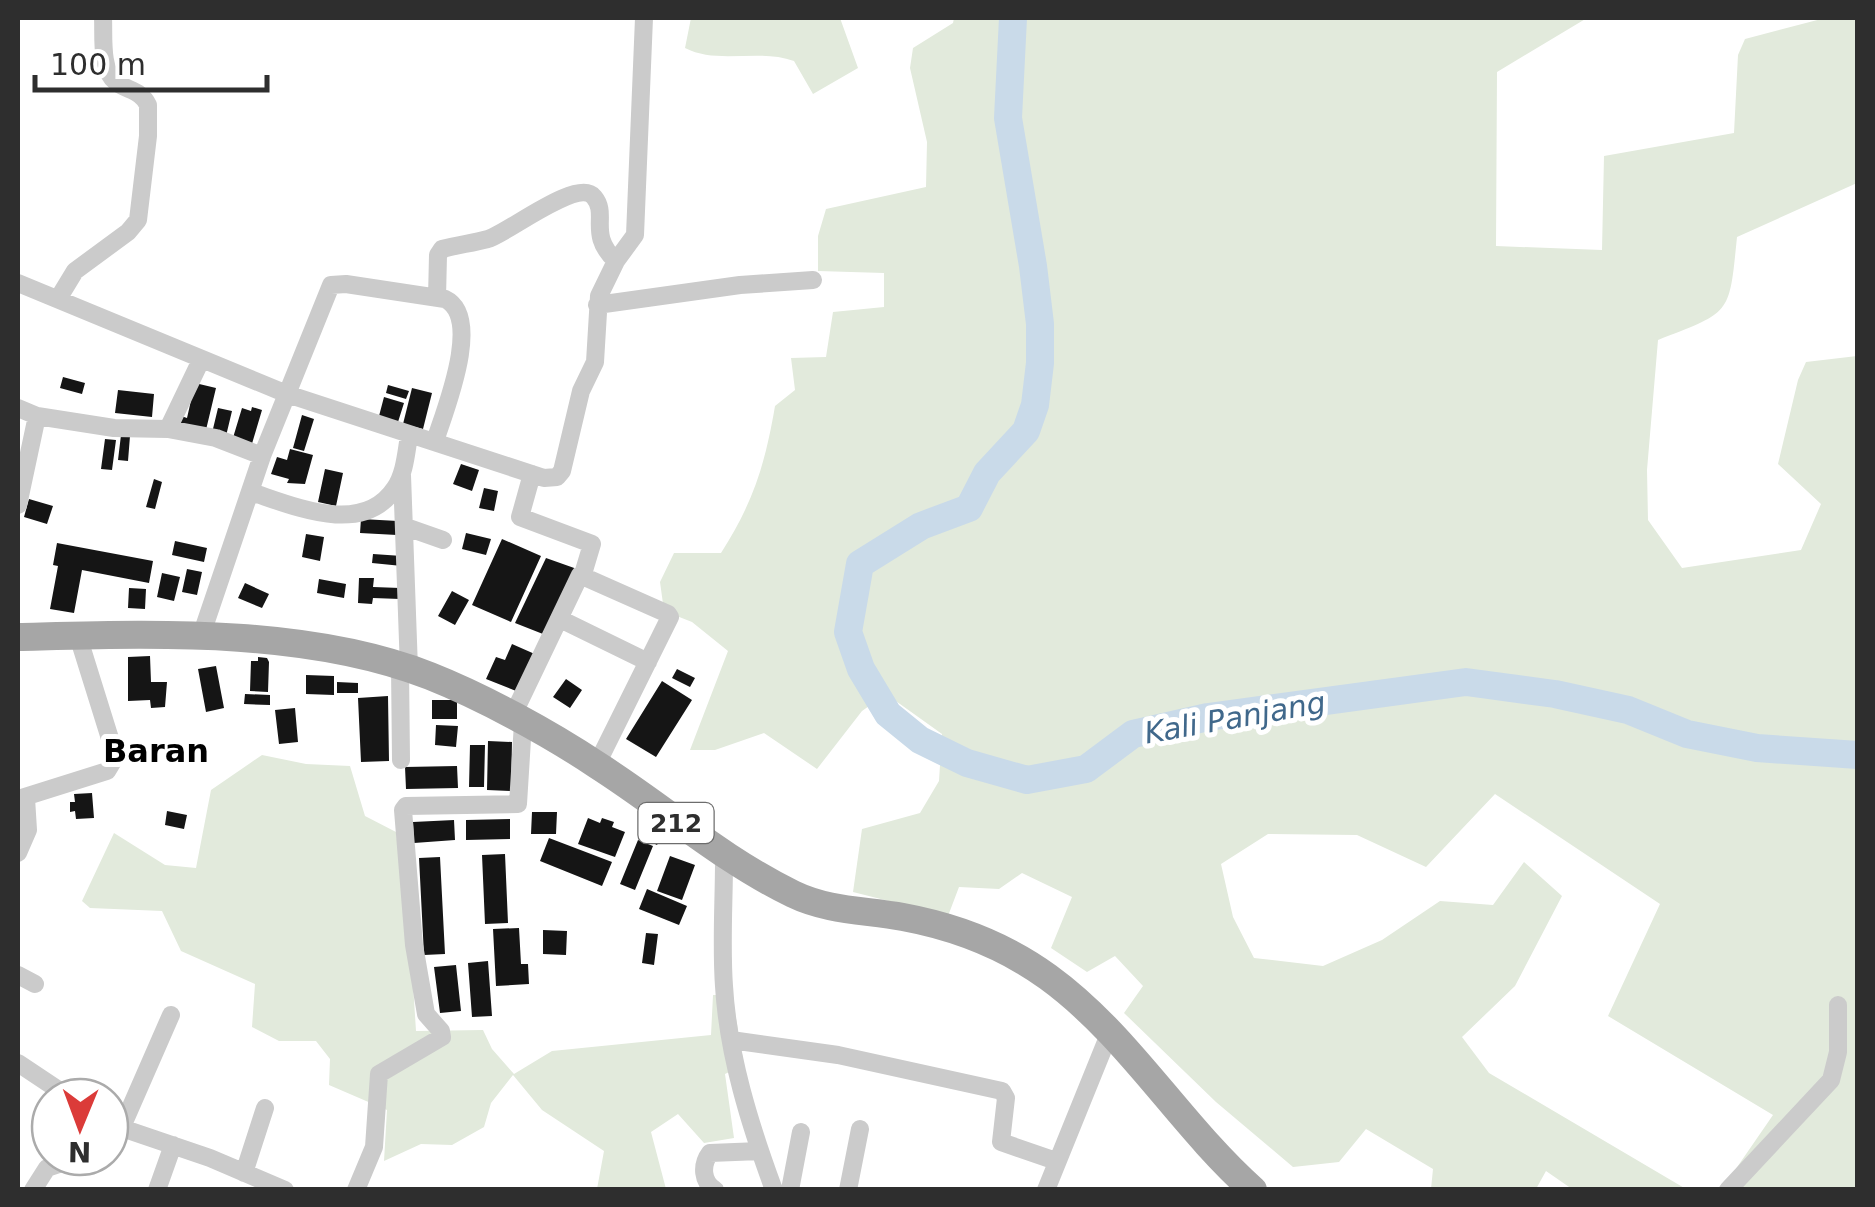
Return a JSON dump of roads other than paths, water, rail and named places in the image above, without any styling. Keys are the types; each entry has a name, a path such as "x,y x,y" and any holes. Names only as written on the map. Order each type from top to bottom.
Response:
{"main road":[{"name":"212","path":"18,637 201,636 298,645 430,676 596,764 711,848 808,900 841,910 900,916 943,926 1003,947 1059,986 1110,1032 1178,1115 1253,1190"}],"street":[{"path":"58,299 82,264 134,227 141,206 148,106 144,97 114,81 108,69 103,18"},
{"path":"18,283 287,394 554,479 562,471 580,391 595,362 598,305 616,262 632,242 637,224 644,18"},
{"path":"437,298 438,255 442,248 492,238 551,203 581,191 590,193 597,202 598,240 616,262"},
{"path":"598,305 740,284 813,280"},
{"path":"201,636 262,456 331,286 346,284 437,298 455,306 463,335 436,441"},
{"path":"168,429 201,360"},
{"path":"18,408 37,416 114,428 168,429 216,438 262,456"},
{"path":"18,505 37,416"},
{"path":"401,760 406,527 402,474 410,436"},
{"path":"251,492 317,512 353,514 387,498 402,474"},
{"path":"356,1190 374,1147 379,1074 442,1037 426,1014 414,945 403,810 406,806 518,804 517,720 583,574 592,544 520,517 532,474"},
{"path":"406,527 444,540"},
{"path":"583,574 670,616 596,764"},
{"path":"560,618 648,662"},
{"path":"18,854 28,830 22,798 107,771 114,761 78,636"},
{"path":"711,848 724,861 724,985 731,1040 774,1190"},
{"path":"18,975 34,984"},
{"path":"1728,1190 1831,1080 1838,1052 1838,1005"},
{"path":"130,1097 170,1015"},
{"path":"1046,1190 1110,1032"},
{"path":"731,1040 838,1056 1002,1091 1006,1098 1002,1142 1056,1161"},
{"path":"244,1173 265,1108"},
{"path":"848,1190 860,1129"},
{"path":"130,1131 285,1190"},
{"path":"790,1190 801,1132"},
{"path":"157,1190 173,1145"},
{"path":"716,1190 705,1178 710,1153 760,1151"}],"waterway":[{"name":"Kali Panjang","path":"1013,18 1008,118 1040,324 1035,405 1026,431 987,473 969,508 921,526 860,564 848,632 861,669 888,714 920,740 967,763 1027,780 1086,769 1133,734 1208,717 1466,682 1555,694 1628,710 1687,734 1757,748 1858,755"}],"district":[{"name":"Baran","path":"156,751"}]}
